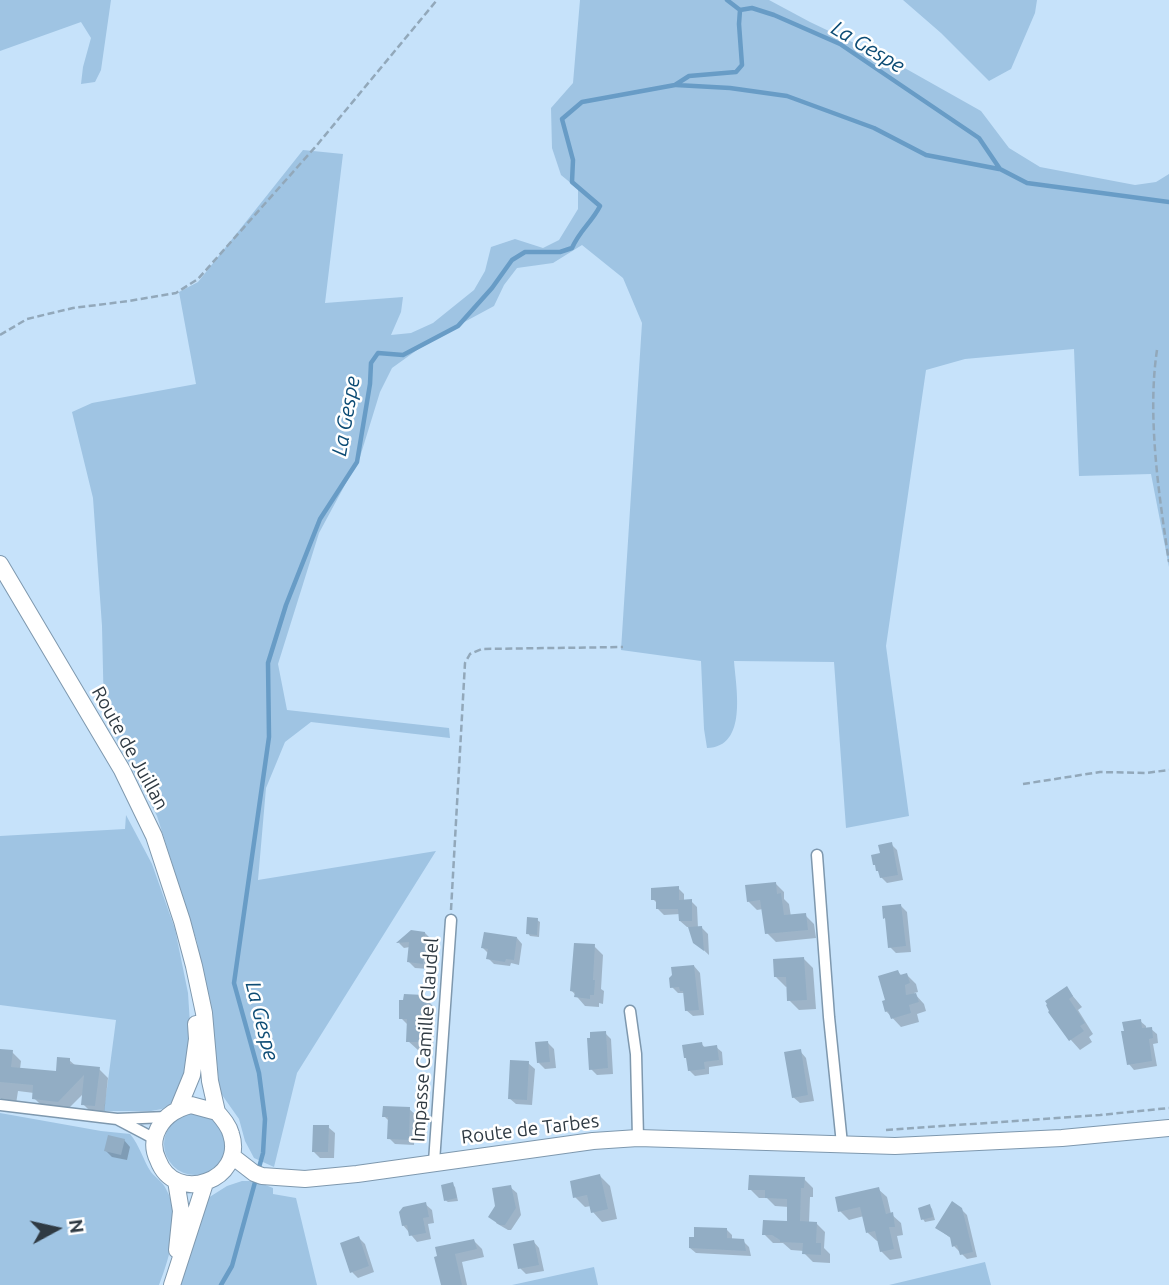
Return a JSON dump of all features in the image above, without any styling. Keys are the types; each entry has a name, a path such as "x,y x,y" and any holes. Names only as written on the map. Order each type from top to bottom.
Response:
{"main road":[{"name":"Route de Juillan","path":"0,564 122,770 154,836 194,966 204,1013 210,1081 217,1112"},
{"name":"Route de Juillan","path":"172,1113 192,1075 197,1040 194,966"},
{"path":"191,1105 217,1112 231,1133 233,1142 228,1165 219,1175 205,1183 192,1185 176,1181 159,1165 155,1139 159,1126 172,1113 191,1105"},
{"name":"Route de Tarbes","path":"232,1156 262,1175 305,1179 593,1140 638,1138 895,1146 1062,1138 1169,1128"},
{"path":"172,1284 181,1211 176,1181"},
{"path":"172,1284 205,1183"}],"street":[{"path":"817,855 842,1144"},
{"name":"Impasse Camille Claudel","path":"435,1162 451,920"},
{"path":"630,1012 636,1054 638,1138"},
{"path":"0,1105 117,1119 172,1113"},
{"path":"117,1119 155,1139"}],"path":[{"path":"0,335 27,319 73,307 176,293 198,279 317,145 436,0"},
{"path":"1157,350 1154,372 1156,454 1169,562"},
{"path":"451,920 465,663 470,654 482,649 623,647"},
{"path":"1023,784 1100,772 1146,773 1169,770"}],"shaded area":[{"path":"0,0 111,0 101,70 95,82 81,84 91,38 81,22 0,51"},
{"path":"580,0 769,0 894,62 981,111 1009,148 1040,167 1135,185 1156,182 1169,174 1169,567 1151,474 1079,476 1074,349 965,359 926,370 886,646 909,816 846,828 834,662 734,661 737,714 734,727 729,738 720,745 707,748 701,661 621,650 642,323 623,278 582,245 553,263 517,268 504,285 494,306 431,340 392,368 380,392 360,457 319,533 278,664 287,710 449,728 450,738 311,722 285,742 266,788 258,880 436,851 297,1073 274,1167 254,1158 245,1141 239,1119 220,1092 215,1044 197,942 157,816 104,715 102,626 93,498 72,412 92,403 196,384 179,292 198,282 303,150 343,154 325,303 403,297 401,312 391,335 411,333 433,323 474,290 485,271 491,247 515,239 543,248 559,240 578,209 578,189 561,175 552,148 551,108 573,83"},
{"path":"903,0 1037,0 1035,13 1011,69 989,81"},
{"path":"126,815 152,864 175,929 188,993 190,1024 187,1071 173,1102 162,1109 151,1111 104,1111 116,1020 0,1005 0,836 125,829"},
{"path":"0,1113 130,1134 151,1172 165,1187 171,1200 173,1237 159,1285 0,1285"},
{"path":"189,1113 201,1113 217,1122 224,1132 224,1156 217,1166 201,1175 189,1175 178,1170 169,1161 164,1150 164,1138 169,1127 178,1118"},
{"path":"242,1181 255,1181 273,1188 273,1194 296,1198 317,1285 180,1285 208,1198 227,1186"},
{"path":"985,1262 991,1285 889,1285"},
{"path":"594,1267 598,1285 512,1285"}],"building":[{"path":"892,842 898,875 880,878 871,855 880,853 878,845"},
{"path":"776,882 777,894 781,893 784,915 806,913 808,930 765,934 760,900 747,902 745,885"},
{"path":"679,886 679,900 692,899 692,921 679,921 678,909 656,909 656,900 651,900 651,888"},
{"path":"901,904 906,946 888,948 882,906"},
{"path":"527,917 538,918 537,935 526,934"},
{"path":"702,926 704,951 693,943 688,927"},
{"path":"411,930 425,932 423,964 407,962 409,942 396,943"},
{"path":"484,932 517,937 514,960 506,959 505,962 486,959 488,949 481,948"},
{"path":"574,943 595,944 594,995 590,995 590,999 574,997 575,992 570,991"},
{"path":"804,957 807,1000 787,1001 786,977 774,977 773,959"},
{"path":"694,965 699,1010 685,1011 683,991 680,991 679,987 670,988 671,967"},
{"path":"898,970 900,975 907,973 910,983 905,985 906,995 916,993 919,1002 909,1005 911,1013 891,1019 888,1011 885,1012 882,1001 885,1000 878,976"},
{"path":"1067,986 1073,996 1069,999 1085,1023 1080,1026 1084,1031 1069,1041 1048,1012 1045,1001"},
{"path":"404,994 424,995 425,1042 406,1042 407,1019 399,1019 399,1000 403,1000"},
{"path":"1141,1019 1142,1028 1152,1027 1153,1038 1149,1039 1152,1061 1127,1065 1122,1022"},
{"path":"606,1031 608,1068 589,1070 587,1038 590,1038 590,1032"},
{"path":"548,1041 550,1062 537,1063 535,1042"},
{"path":"702,1042 703,1047 717,1045 719,1060 704,1062 705,1069 688,1071 682,1045"},
{"path":"0,1049 13,1050 11,1067 56,1071 57,1057 70,1058 70,1064 100,1067 95,1106 81,1105 84,1075 58,1102 32,1099 33,1085 0,1082"},
{"path":"801,1049 808,1095 792,1098 784,1052"},
{"path":"510,1060 529,1061 527,1100 508,1099"},
{"path":"383,1106 410,1107 409,1140 387,1139 388,1117 382,1117"},
{"path":"313,1125 329,1125 328,1152 312,1152"},
{"path":"108,1135 125,1139 121,1155 104,1151"},
{"path":"600,1174 608,1209 591,1213 587,1195 573,1198 570,1181"},
{"path":"749,1175 805,1177 804,1188 801,1188 800,1221 817,1222 816,1243 821,1243 821,1255 802,1254 803,1243 780,1242 772,1235 762,1235 763,1220 787,1221 787,1199 765,1198 765,1190 748,1190"},
{"path":"453,1182 457,1198 444,1201 441,1185"},
{"path":"511,1185 516,1208 505,1225 500,1225 488,1217 495,1206 492,1188"},
{"path":"879,1187 886,1214 893,1212 895,1227 889,1227 894,1249 880,1252 875,1231 866,1233 860,1207 838,1212 835,1197"},
{"path":"952,1201 962,1208 973,1252 960,1255 957,1245 952,1247 950,1237 935,1228"},
{"path":"426,1202 429,1217 423,1218 426,1233 409,1236 407,1225 402,1226 399,1212 403,1207"},
{"path":"930,1204 933,1217 921,1220 918,1208"},
{"path":"694,1227 727,1228 727,1238 744,1239 746,1251 689,1248 689,1237 694,1237"},
{"path":"359,1236 369,1266 350,1273 340,1243"},
{"path":"474,1239 477,1249 455,1254 462,1285 441,1285 434,1257 437,1256 435,1247"},
{"path":"534,1240 539,1265 518,1269 513,1244"}],"waterway":[{"path":"727,0 740,10"},
{"name":"La Gespe","path":"221,1285 232,1266 263,1153 265,1119 259,1073 234,983 269,737 268,663 286,605 320,519 357,462 371,363 378,353 403,355 458,326 492,288 512,260 525,252 560,252 572,248 600,206 572,182 573,160 562,119 582,102 675,85 689,76 736,72 742,65 740,10 752,8 840,44 979,138 1000,169 1027,183 1169,202"},
{"path":"676,85 730,88 787,96 874,128 926,155 999,169"}]}
